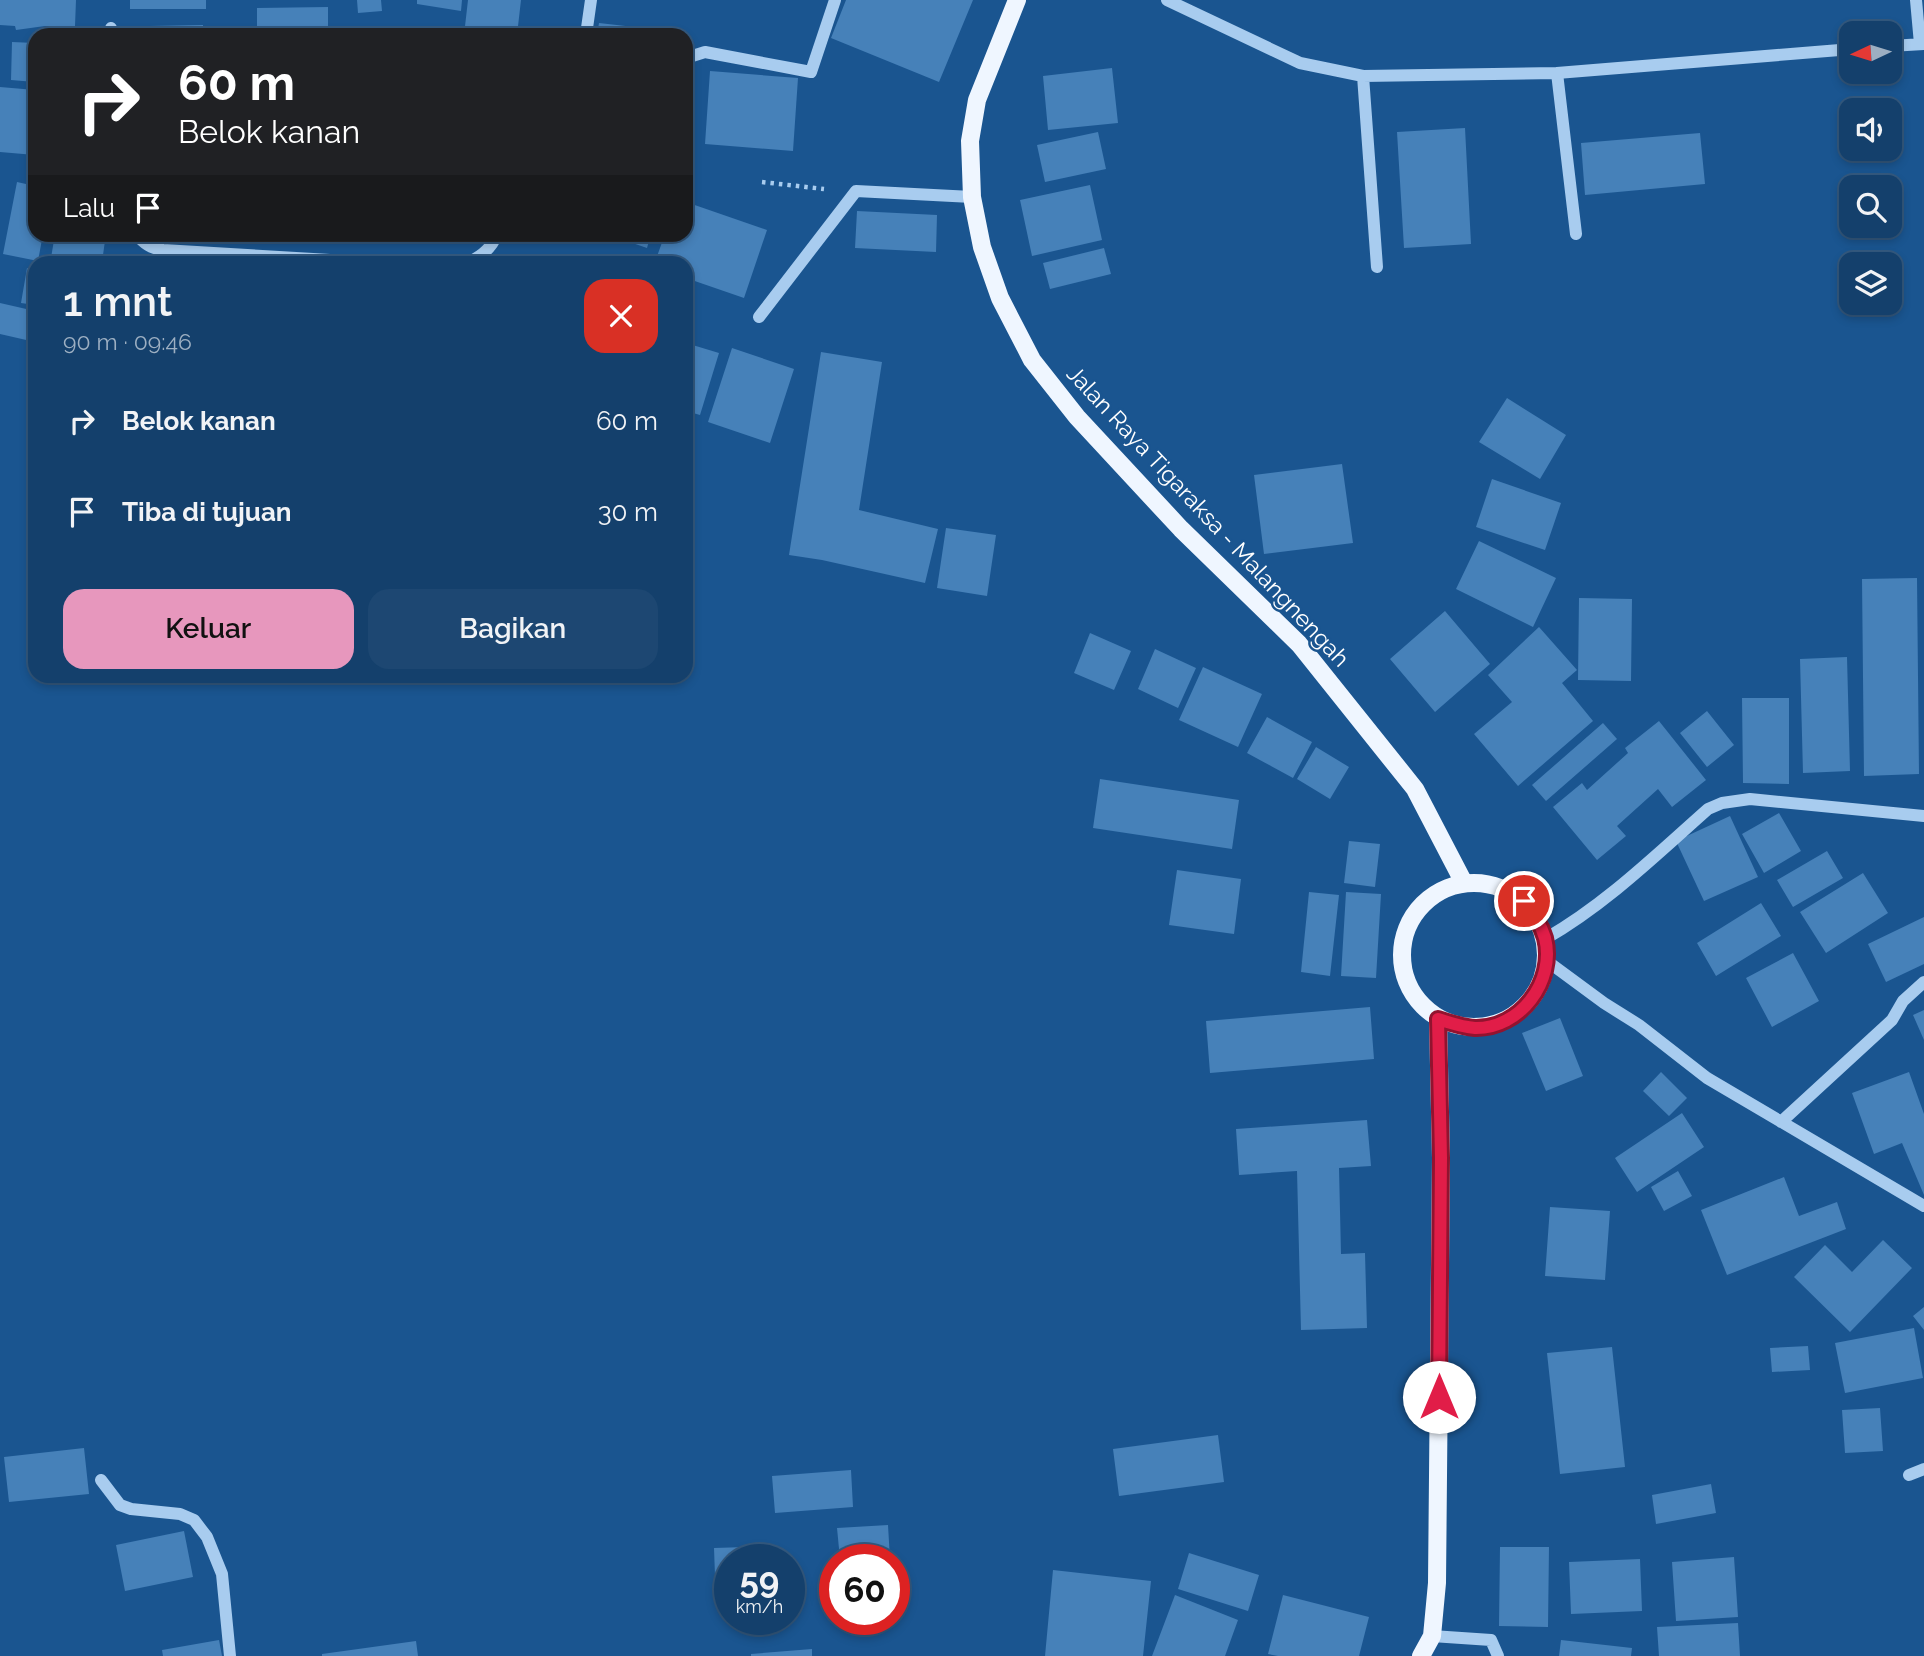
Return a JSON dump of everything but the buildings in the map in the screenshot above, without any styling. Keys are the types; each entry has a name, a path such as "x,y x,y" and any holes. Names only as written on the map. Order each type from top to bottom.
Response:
{"main road":[{"name":"Jalan Raya Tigaraksa - Malangnengah","path":"1017,0 977,100 970,141 972,197 982,247 1000,298 1032,360 1077,417 1181,529 1299,644 1415,789 1464,883"},
{"path":"1464,883 1483,883 1505,889 1524,901 1537,918 1545,939 1547,961 1541,983 1529,1002 1515,1015 1497,1024 1478,1028 1458,1026 1438,1019 1424,1007 1412,991 1405,972 1403,952 1406,932 1415,914 1428,899 1445,889 1464,883"},
{"path":"1421,1656 1432,1636 1437,1583 1441,1158 1438,1019"}],"street":[{"path":"587,28 591,0"},
{"path":"693,56 705,52 811,72 835,0"},
{"path":"1167,0 1300,62 1363,76 1558,73 1839,50"},
{"path":"1902,45 1922,44 1916,0"},
{"path":"1558,73 1576,233"},
{"path":"1363,76 1377,267"},
{"path":"760,317 856,191 972,197"},
{"path":"141,242 163,250 264,256"},
{"path":"481,256 494,242"},
{"path":"1545,939 1598,905 1708,809 1722,803 1750,799 1924,816"},
{"path":"1547,961 1639,1025 1707,1078 1924,1206"},
{"path":"1781,1122 1892,1020 1903,1001 1924,982"},
{"path":"1909,1475 1924,1469"},
{"path":"101,1480 120,1505 131,1509 180,1514 194,1520 206,1537 222,1574 230,1656"},
{"path":"1432,1636 1491,1640 1498,1656"}],"path":[{"path":"762,182 856,191"}],"route":[{"path":"1439,1397 1441,1158 1438,1019 1458,1026 1478,1028 1497,1024 1515,1015 1529,1002 1541,983 1547,961 1545,939 1537,918 1524,901"}]}
